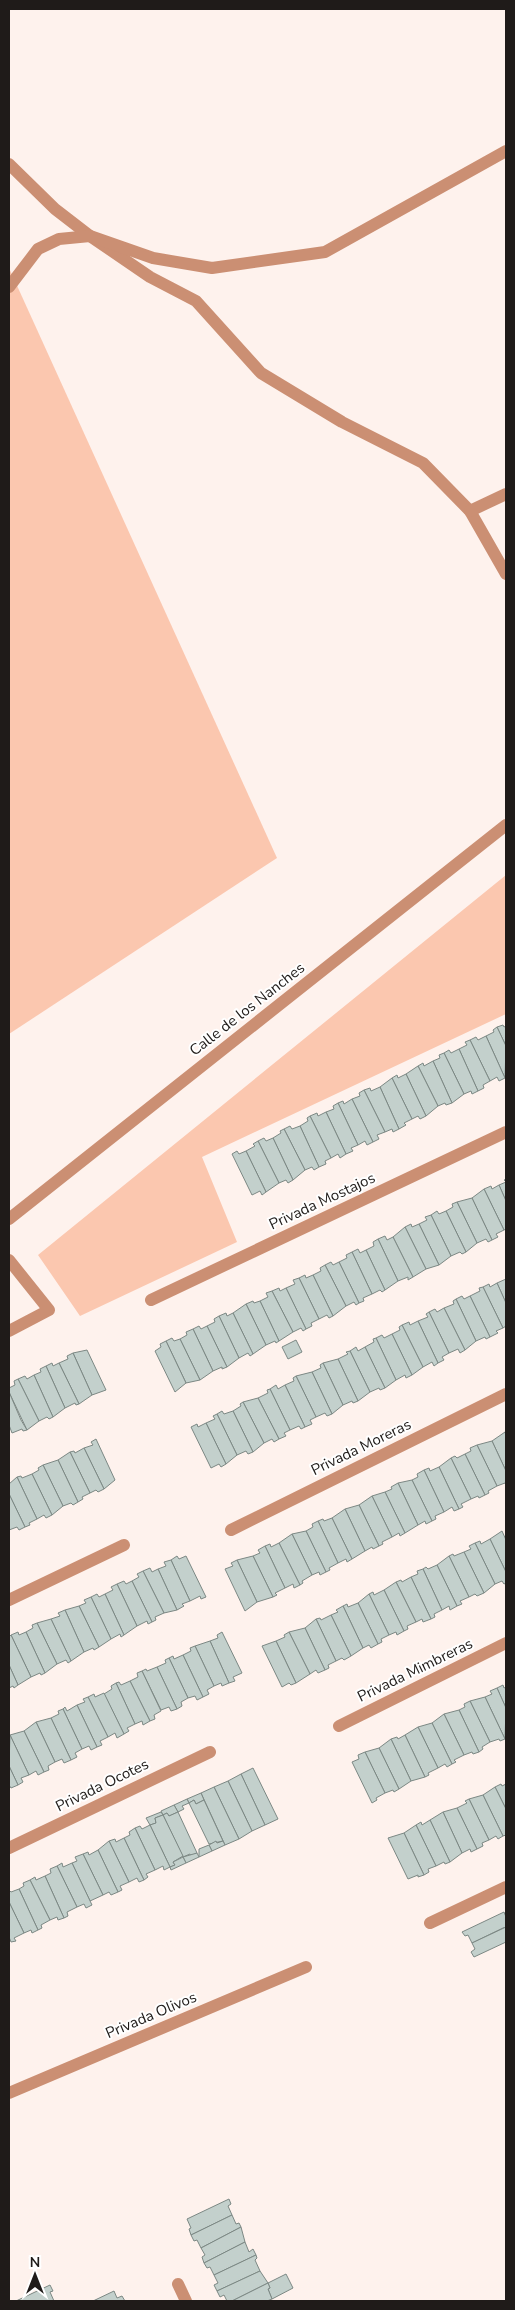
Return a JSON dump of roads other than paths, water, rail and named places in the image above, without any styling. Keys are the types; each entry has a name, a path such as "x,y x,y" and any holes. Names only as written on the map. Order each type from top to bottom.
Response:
{"street":[{"path":"9,287 38,249 59,239 90,236 153,258 212,268 326,252 506,151"},
{"path":"9,164 55,209 90,236 150,277 196,301 261,373 342,422 423,463 470,511 506,574"},
{"path":"470,511 506,494"},
{"name":"Calle de los Nanches","path":"9,1219 506,825"},
{"name":"Privada Mostajos","path":"151,1300 506,1132"},
{"path":"9,1260 49,1310 9,1331"},
{"name":"Privada Moreras","path":"231,1530 506,1394"},
{"path":"9,1600 124,1545"},
{"name":"Privada Mimbreras","path":"339,1726 506,1643"},
{"name":"Privada Ocotes","path":"9,1848 210,1752"},
{"path":"430,1922 506,1886"},
{"name":"Privada Olivos","path":"9,2093 306,1967"},
{"path":"178,2284 186,2301"}]}
